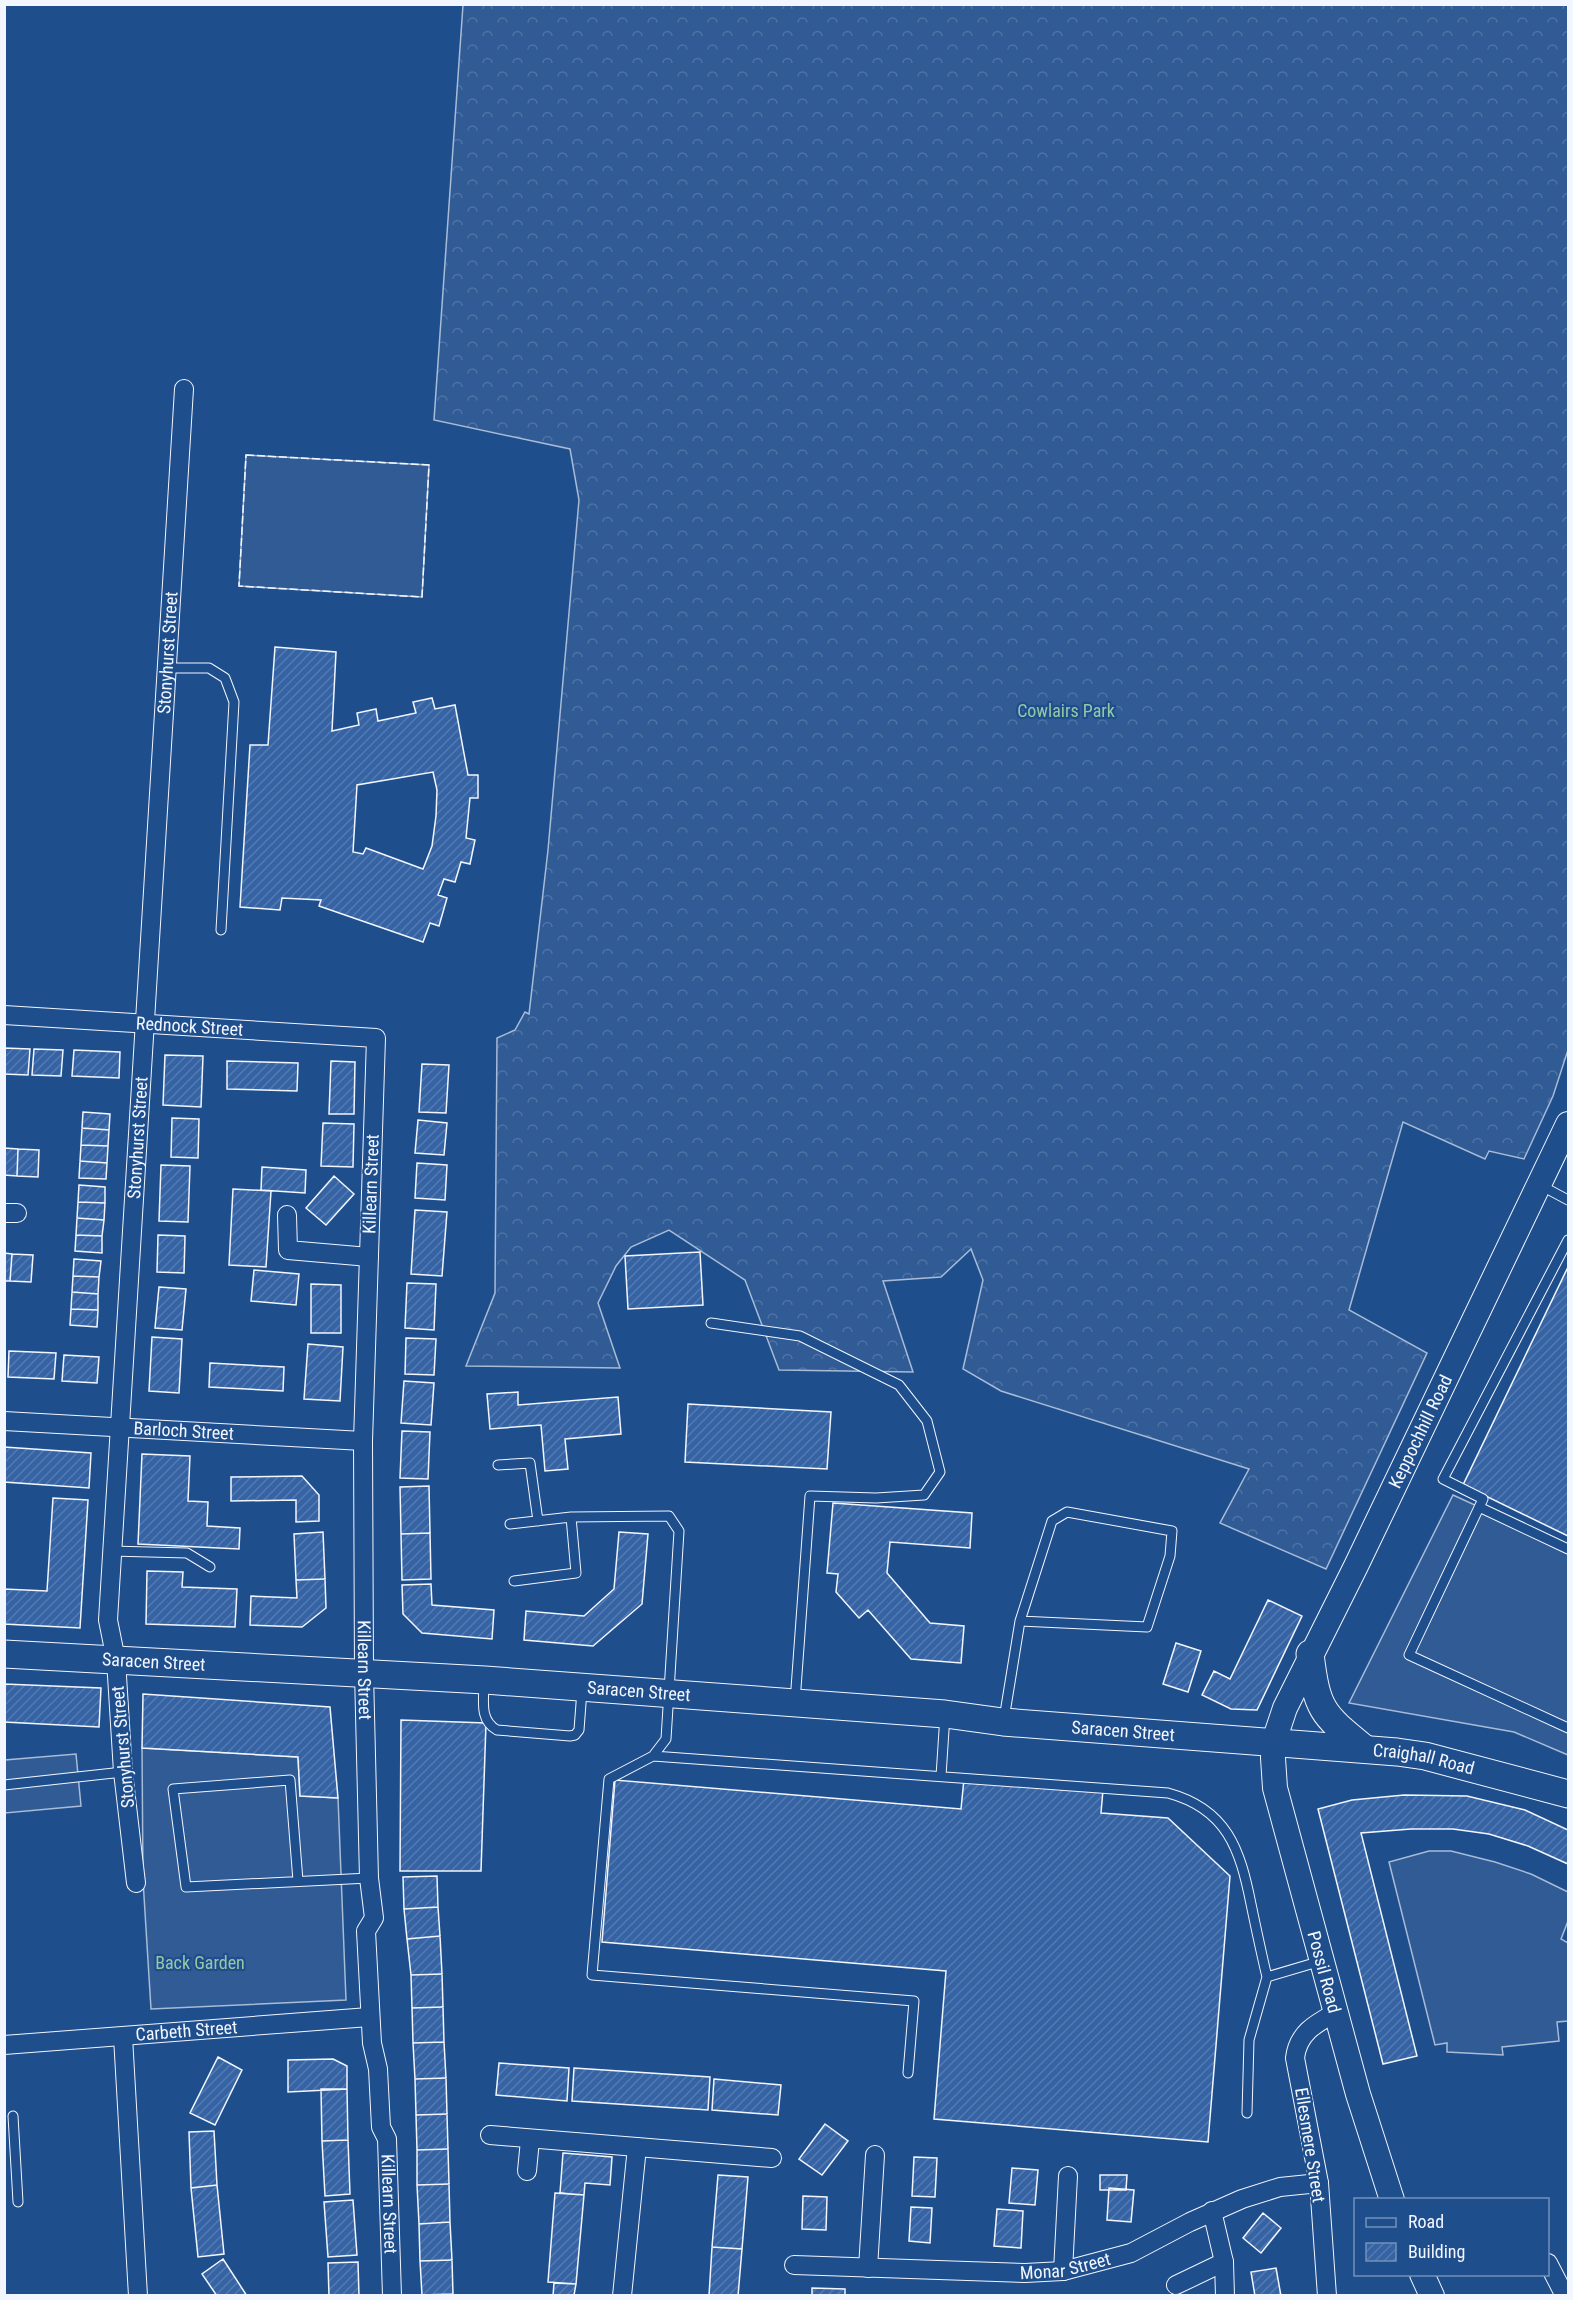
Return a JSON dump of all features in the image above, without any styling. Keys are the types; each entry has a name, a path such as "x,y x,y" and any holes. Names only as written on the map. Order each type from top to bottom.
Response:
{"main road":[{"name":"Saracen Street","path":"4,1654 484,1680 945,1714 1003,1722 1274,1741"},
{"path":"1310,1654 1314,1687 1322,1708 1342,1730 1365,1749"},
{"name":"Craighall Road","path":"1274,1741 1425,1756 1568,1792"}],"street":[{"name":"Stonyhurst Street","path":"136,1883 123,1772 116,1660 108,1620 118,1428 146,1025 184,389"},
{"name":"Rednock Street","path":"4,1015 376,1038"},
{"name":"Killearn Street","path":"376,1038 363,1441 364,1673 369,1878 374,1918 366,1930 369,2017 378,2069 381,2127 387,2139 392,2295"},
{"name":"Keppochhill Road","path":"1274,1741 1285,1708 1310,1654 1356,1566 1569,1124"},
{"path":"287,1215 288,1250 369,1257"},
{"name":"Barloch Street","path":"4,1421 363,1441"},
{"name":"Possil Road","path":"1274,1741 1275,1788 1369,2134 1392,2198"},
{"name":"Ellesmere Street","path":"1327,2295 1319,2183 1295,2058 1296,2049 1308,2030 1335,2013"},
{"name":"Carbeth Street","path":"4,2045 369,2017"},
{"path":"123,2037 138,2295"},
{"path":"490,2135 637,2147 701,2162 772,2157"},
{"path":"527,2171 530,2140"},
{"path":"622,2295 637,2147"},
{"path":"868,2268 875,2155"},
{"path":"1064,2271 1068,2176"},
{"name":"Monar Street","path":"795,2265 1025,2273 1064,2271 1131,2253 1212,2211 1242,2199 1280,2187 1319,2183"},
{"path":"1212,2211 1224,2262 1224,2295"},
{"path":"1176,2285 1224,2262"},
{"path":"1549,2265 1565,2295"},
{"path":"1423,2276 1431,2295"}],"lane":[{"path":"167,668 209,668 225,678 234,702 221,930"},
{"path":"1540,1185 1569,1200"},
{"path":"1569,1240 1443,1479 1483,1499 1408,1655 1569,1728"},
{"path":"711,1323 800,1336 899,1385 927,1421 940,1472 924,1495 876,1498 810,1496 795,1704"},
{"path":"498,1465 530,1463 538,1521"},
{"path":"1479,1507 1569,1550"},
{"path":"1003,1722 1020,1621 1052,1521 1067,1512 1172,1531 1170,1556 1147,1627 1020,1621"},
{"path":"510,1524 571,1517 669,1516 679,1531 666,1739 653,1756 609,1779 592,1975 914,2001 908,2073"},
{"path":"514,1581 576,1573 571,1517"},
{"path":"111,1551 187,1553 210,1567"},
{"path":"484,1680 484,1714 489,1724 497,1730 575,1735 580,1723 582,1688"},
{"path":"941,1776 945,1714"},
{"path":"653,1756 1167,1793 1187,1798 1206,1810 1223,1826 1235,1845 1244,1868 1267,1977 1249,2040 1247,2113"},
{"path":"4,1785 123,1772"},
{"path":"298,1881 290,1780 173,1789 186,1887 369,1878"},
{"path":"1267,1977 1321,1961"},
{"path":"13,2116 18,2202"},
{"path":"4,2164 16,2164"}],"green space":[{"name":"Cowlairs Park","path":"463,5 1568,5 1568,1050 1553,1096 1524,1159 1489,1151 1485,1159 1403,1122 1349,1310 1427,1353 1326,1569 1220,1523 1249,1469 1001,1391 963,1369 983,1280 971,1249 941,1277 883,1281 913,1372 779,1370 745,1280 669,1230 631,1247 616,1266 598,1303 620,1368 466,1366 495,1293 497,1038 515,1030 525,1012 529,1014 548,850 579,500 570,449 434,420"}],"shaded area":[{"path":"246,455 429,465 422,597 239,586"},
{"path":"1453,1495 1568,1548 1568,1755 1514,1732 1349,1703"},
{"path":"142,1748 298,1757 300,1796 338,1798 346,2000 151,2009 143,1880"},
{"path":"76,1754 81,1806 5,1813 5,1760"},
{"path":"1429,1851 1451,1851 1495,1862 1531,1874 1568,1892 1568,1921 1561,1939 1568,1943 1568,2021 1557,2022 1559,2041 1502,2047 1503,2055 1447,2052 1447,2043 1435,2045 1389,1862"}],"building":[{"path":"275,647 336,652 332,731 359,725 357,713 376,709 378,721 416,713 413,702 432,698 435,709 455,705 468,775 478,775 478,798 470,798 466,838 475,840 470,864 461,862 455,882 444,879 438,895 447,898 439,926 430,923 423,942 319,906 321,900 282,898 280,910 240,907 250,745 268,745","holes":["433,772 437,790 432,846 423,869 366,848 363,854 353,852 357,785"]},
{"path":"4,1048 30,1049 28,1075 4,1074"},
{"path":"34,1049 63,1050 61,1076 32,1075"},
{"path":"74,1050 120,1052 119,1078 72,1076"},
{"path":"165,1055 203,1056 201,1107 163,1105"},
{"path":"227,1061 298,1063 297,1091 227,1089"},
{"path":"331,1061 355,1062 354,1114 329,1114"},
{"path":"422,1064 449,1065 446,1113 419,1112"},
{"path":"83,1112 110,1114 109,1130 82,1128"},
{"path":"172,1118 199,1119 198,1158 171,1157"},
{"path":"418,1120 447,1123 444,1155 415,1153"},
{"path":"323,1123 354,1124 353,1167 321,1166"},
{"path":"82,1128 109,1130 108,1146 81,1145"},
{"path":"81,1145 108,1146 107,1163 80,1161"},
{"path":"4,1148 18,1149 17,1176 4,1175"},
{"path":"18,1149 39,1150 38,1177 17,1176"},
{"path":"80,1161 107,1163 106,1179 79,1178"},
{"path":"417,1163 447,1165 445,1200 415,1198"},
{"path":"161,1165 190,1166 188,1222 159,1221"},
{"path":"262,1167 306,1170 305,1193 261,1190"},
{"path":"334,1176 354,1194 326,1225 306,1208"},
{"path":"79,1185 105,1187 105,1203 78,1202"},
{"path":"233,1189 271,1191 266,1267 229,1265"},
{"path":"78,1202 105,1203 104,1220 77,1218"},
{"path":"415,1210 447,1212 442,1276 411,1274"},
{"path":"77,1218 104,1220 102,1236 76,1235"},
{"path":"76,1235 102,1236 102,1253 75,1251"},
{"path":"158,1235 185,1236 184,1273 157,1272"},
{"path":"700,1252 703,1305 628,1309 625,1256"},
{"path":"4,1253 12,1254 10,1281 4,1281"},
{"path":"12,1254 33,1255 31,1282 10,1281"},
{"path":"74,1259 101,1261 99,1277 73,1276"},
{"path":"1568,1267 1568,1536 1463,1485"},
{"path":"254,1270 299,1274 296,1305 251,1301"},
{"path":"73,1276 99,1277 98,1294 72,1292"},
{"path":"407,1283 436,1284 434,1330 405,1328"},
{"path":"311,1284 341,1285 341,1333 311,1333"},
{"path":"159,1287 186,1289 182,1330 155,1328"},
{"path":"72,1292 98,1294 98,1310 71,1309"},
{"path":"71,1309 98,1310 97,1327 70,1325"},
{"path":"152,1337 182,1339 179,1393 149,1391"},
{"path":"406,1338 436,1339 434,1375 405,1374"},
{"path":"308,1344 343,1347 340,1401 304,1399"},
{"path":"9,1351 56,1353 54,1379 8,1377"},
{"path":"64,1355 99,1357 97,1383 62,1381"},
{"path":"210,1363 284,1367 283,1391 209,1387"},
{"path":"404,1381 434,1383 431,1425 401,1423"},
{"path":"518,1392 518,1405 618,1397 621,1434 565,1439 568,1469 545,1471 541,1425 490,1429 487,1394"},
{"path":"688,1404 831,1412 827,1469 685,1462"},
{"path":"402,1431 430,1432 428,1479 400,1478"},
{"path":"4,1447 91,1453 89,1488 4,1482"},
{"path":"142,1454 190,1456 188,1501 208,1502 207,1526 240,1528 239,1549 138,1544"},
{"path":"302,1476 319,1495 319,1521 296,1522 296,1500 231,1501 231,1477"},
{"path":"429,1486 430,1533 401,1534 400,1487"},
{"path":"53,1498 88,1500 80,1628 4,1624 4,1589 47,1591"},
{"path":"833,1503 972,1513 970,1548 890,1542 887,1573 930,1623 964,1626 961,1663 911,1659 868,1610 859,1618 836,1592 838,1574 827,1573"},
{"path":"323,1532 325,1579 296,1580 294,1534"},
{"path":"619,1532 648,1534 642,1604 593,1646 524,1640 526,1611 584,1616 614,1589"},
{"path":"430,1533 431,1579 402,1580 401,1534"},
{"path":"147,1571 183,1572 182,1587 237,1589 235,1627 146,1624"},
{"path":"325,1579 326,1608 302,1627 250,1625 251,1596 297,1598 296,1580"},
{"path":"431,1584 432,1605 494,1610 492,1639 422,1633 403,1614 402,1585"},
{"path":"1268,1600 1302,1616 1257,1710 1231,1709 1202,1695 1214,1671 1230,1679"},
{"path":"1176,1643 1201,1651 1188,1692 1163,1684"},
{"path":"4,1684 101,1688 99,1727 4,1722"},
{"path":"143,1694 330,1707 338,1798 300,1796 298,1757 142,1748"},
{"path":"401,1720 486,1723 481,1871 400,1871"},
{"path":"964,1779 1103,1790 1101,1813 1168,1818 1230,1876 1208,2142 934,2119 946,1971 602,1942 615,1780 961,1809"},
{"path":"1404,1795 1467,1796 1525,1810 1568,1830 1568,1864 1528,1846 1489,1834 1453,1829 1411,1829 1361,1833 1417,2056 1383,2064 1318,1809 1352,1800"},
{"path":"437,1876 438,1907 404,1909 403,1877"},
{"path":"438,1907 440,1936 407,1939 404,1909"},
{"path":"440,1936 442,1974 411,1975 407,1939"},
{"path":"442,1974 443,2007 412,2008 411,1975"},
{"path":"443,2007 444,2042 413,2043 412,2008"},
{"path":"444,2042 446,2078 415,2079 413,2043"},
{"path":"218,2057 242,2070 215,2125 190,2113"},
{"path":"333,2059 347,2066 347,2089 288,2092 288,2060"},
{"path":"499,2063 569,2068 567,2101 496,2095"},
{"path":"574,2068 710,2077 708,2110 572,2101"},
{"path":"446,2078 447,2114 416,2115 415,2079"},
{"path":"714,2079 781,2085 778,2115 712,2110"},
{"path":"321,2089 347,2089 348,2140 322,2141"},
{"path":"447,2114 448,2149 417,2150 416,2115"},
{"path":"825,2124 848,2141 822,2175 799,2159"},
{"path":"214,2131 217,2185 191,2188 189,2132"},
{"path":"348,2140 350,2194 325,2196 322,2141"},
{"path":"448,2149 449,2184 417,2185 417,2150"},
{"path":"563,2153 612,2157 610,2185 585,2183 584,2195 560,2193"},
{"path":"914,2157 937,2158 935,2197 912,2196"},
{"path":"1012,2168 1038,2170 1035,2205 1009,2203"},
{"path":"718,2175 748,2177 742,2249 712,2247"},
{"path":"1100,2175 1127,2175 1126,2190 1100,2190"},
{"path":"449,2184 450,2222 419,2224 417,2185"},
{"path":"217,2185 224,2254 198,2257 191,2188"},
{"path":"1109,2188 1134,2190 1131,2222 1107,2220"},
{"path":"555,2193 584,2195 576,2284 548,2282"},
{"path":"803,2196 827,2197 826,2230 802,2229"},
{"path":"353,2200 357,2255 328,2257 324,2202"},
{"path":"911,2207 932,2208 930,2243 909,2241"},
{"path":"997,2209 1023,2211 1021,2248 994,2246"},
{"path":"1263,2213 1281,2228 1261,2253 1243,2238"},
{"path":"450,2222 452,2260 420,2261 419,2224"},
{"path":"712,2247 742,2249 738,2296 709,2296"},
{"path":"223,2259 247,2296 217,2296 202,2274"},
{"path":"452,2260 453,2294 422,2295 420,2261"},
{"path":"358,2262 359,2296 329,2296 328,2263"},
{"path":"1276,2268 1281,2296 1255,2296 1251,2272"},
{"path":"554,2283 576,2284 574,2295 580,2296 553,2296"},
{"path":"812,2288 845,2289 845,2296 812,2296"}],"fence":[{"path":"246,455 429,465 422,597 239,586 246,455"}],"park label":[{"name":"Back Garden","path":"200,1963"}]}
